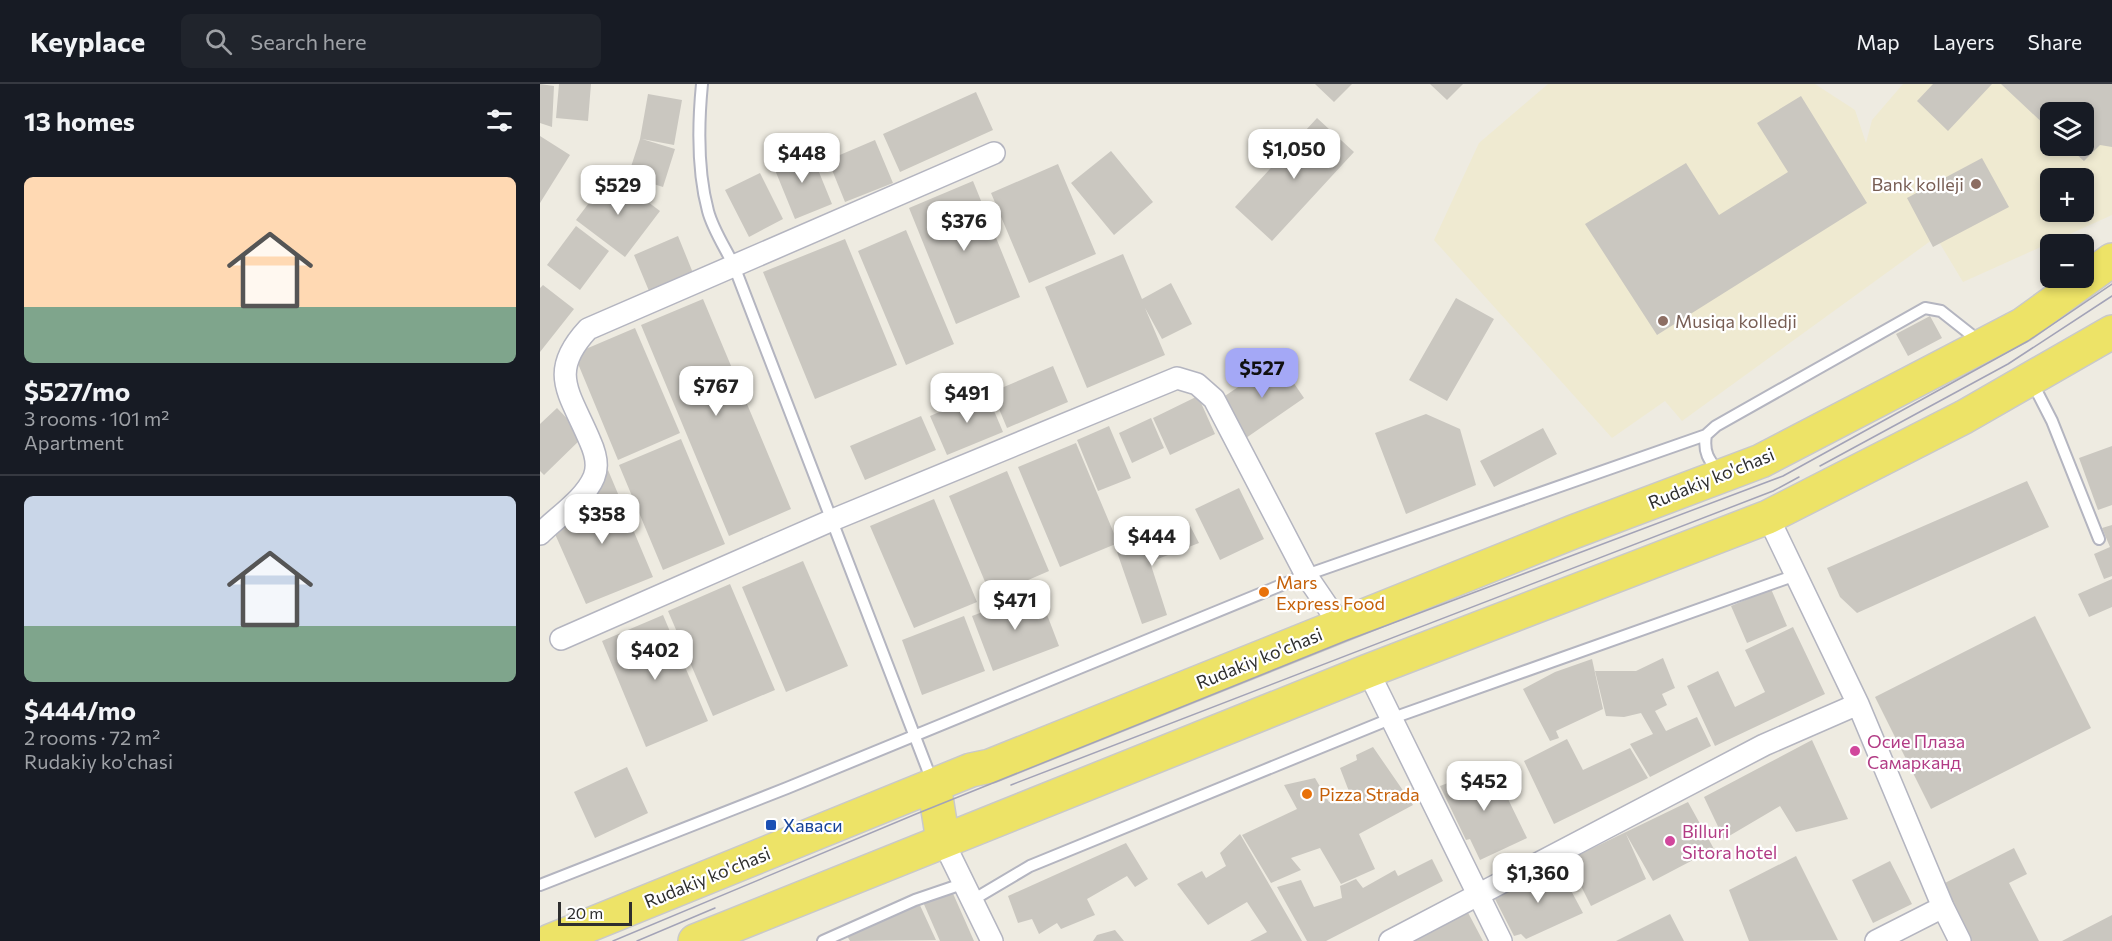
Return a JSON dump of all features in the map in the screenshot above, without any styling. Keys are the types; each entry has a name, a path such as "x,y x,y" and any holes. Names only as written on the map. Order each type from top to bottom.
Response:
{"main road":[{"name":"Rudakiy ko'chasi","path":"550,941 971,770 990,766 1340,625 1761,461 2022,325 2112,260"},
{"path":"695,941 1368,671 1768,517 1964,417 2112,332"},
{"path":"934,785 943,841"}],"street":[{"path":"540,534 581,495 594,476 596,455 564,378 564,364 573,346 588,329 994,153"},
{"path":"561,639 830,521 1177,378 1197,384 1214,399 1306,575 1340,625"},
{"path":"1768,517 1858,704 1943,907 1960,941"},
{"path":"1368,671 1501,941"},
{"path":"1390,941 1764,745 1858,704"},
{"path":"943,841 992,941"},
{"path":"1876,941 1943,907"}],"lane":[{"path":"702,84 699,117 701,165 708,212 734,266 830,521 934,785"},
{"path":"540,885 915,736 994,701 1306,575 1706,435 1716,426 1925,308 1941,311 1984,345"},
{"path":"2031,379 2052,421 2099,540"},
{"path":"1706,435 1704,446 1707,458 1722,476"},
{"path":"823,941 915,900 967,892 1390,719 1796,575"}],"shaded area":[{"name":"Musiqa kolledji","path":"1548,84 1815,84 1855,110 1866,143 1872,120 1903,84 2112,84 2112,215 2070,234 2040,234 2040,247 1963,282 1936,237 1682,421 1665,401 1612,438 1434,240 1479,143"}],"building":[{"path":"540,84 554,86 552,127 540,123"},
{"path":"559,84 591,84 588,121 556,118"},
{"path":"1315,84 1352,84 1334,102"},
{"path":"1430,84 1463,84 1447,100"},
{"name":"Bank kolleji","path":"1933,84 1992,84 1948,131 1917,101"},
{"path":"2001,84 2112,84 2112,147 2100,145 2094,151 2094,102 2040,102 2040,121"},
{"path":"976,92 993,130 900,172 883,134"},
{"path":"648,94 682,100 674,145 642,139 675,149 663,187 628,176 640,139"},
{"path":"1801,96 1867,203 1657,335 1585,224 1686,163 1719,215 1788,172 1757,123"},
{"path":"1317,118 1354,152 1272,241 1235,207"},
{"path":"540,136 570,155 540,203"},
{"path":"875,140 893,183 845,202 828,160"},
{"path":"810,150 832,204 795,219 773,165"},
{"path":"1111,151 1153,202 1114,235 1071,183"},
{"path":"2078,156 2089,156 2084,161"},
{"path":"1982,158 2009,207 1933,247 1907,198"},
{"path":"1058,164 1096,254 1029,283 991,193"},
{"path":"760,173 783,219 749,237 725,190"},
{"path":"611,174 660,211 625,257 576,220"},
{"path":"973,181 1020,297 956,324 909,208"},
{"path":"576,226 609,251 580,290 547,265"},
{"path":"906,230 954,344 906,365 858,251"},
{"path":"678,236 693,273 649,291 634,255"},
{"path":"845,239 897,365 815,399 763,272"},
{"path":"1123,254 1142,299 1171,283 1192,324 1162,339 1145,308 1165,355 1087,388 1045,287"},
{"path":"543,285 574,309 540,352 540,288"},
{"path":"1456,298 1494,319 1447,401 1409,380"},
{"path":"703,299 791,509 729,536 641,325"},
{"path":"1930,316 1942,338 1908,356 1896,334"},
{"path":"635,328 680,433 618,460 574,354"},
{"path":"1278,360 1304,398 1246,438 1219,400"},
{"path":"1053,366 1068,402 1007,428 992,392"},
{"path":"986,392 1003,432 947,455 930,416"},
{"path":"1198,396 1215,434 1170,455 1153,418"},
{"path":"557,408 584,436 544,475 540,471 540,424"},
{"path":"1426,414 1460,429 1476,485 1406,514 1375,433"},
{"path":"921,416 936,450 865,480 850,446"},
{"path":"1151,418 1164,448 1132,463 1119,433"},
{"path":"1109,426 1131,478 1098,491 1077,440"},
{"path":"1543,428 1557,454 1494,487 1480,461"},
{"path":"681,439 725,544 663,570 619,465"},
{"path":"1076,443 1118,543 1060,567 1018,467"},
{"path":"2112,446 2112,505 2098,510 2079,458"},
{"path":"608,470 653,577 586,604 555,534"},
{"path":"1007,471 1049,571 991,596 949,496"},
{"path":"2027,481 2049,527 1857,613 1840,597 1827,568"},
{"path":"1239,488 1264,539 1220,560 1195,509"},
{"path":"934,499 977,602 914,628 870,526"},
{"path":"1187,520 1199,543 1150,562 1167,615 1142,624 1117,552"},
{"path":"2112,525 2112,576 2104,579 2094,554 2110,547 2102,528"},
{"path":"803,561 848,666 786,692 742,587"},
{"path":"2112,579 2112,607 2089,617 2078,594"},
{"path":"730,584 775,690 713,716 668,611"},
{"path":"1771,589 1787,626 1747,643 1731,606"},
{"path":"1038,591 1059,646 993,671 972,616"},
{"path":"663,615 708,721 646,747 602,641"},
{"path":"964,616 985,671 922,695 902,640"},
{"path":"2035,616 2091,728 1931,809 1875,697"},
{"path":"1793,627 1825,694 1715,746 1687,686 1718,671 1735,707 1765,692 1745,650"},
{"path":"1663,658 1675,688 1662,694 1667,705 1655,711 1666,731 1697,717 1711,746 1650,777 1630,744 1653,734 1641,713 1624,717 1606,716 1595,671 1636,671"},
{"path":"1592,659 1603,709 1556,731 1559,738 1550,741 1523,689 1555,672"},
{"path":"1567,739 1583,770 1630,748 1648,778 1554,824 1524,761"},
{"path":"1812,740 1848,819 1796,832 1780,806 1724,839 1704,797"},
{"path":"1373,747 1413,805 1359,834 1375,869 1341,884 1320,848 1291,858 1301,870 1271,883 1242,835 1297,809 1284,785 1315,778 1329,802 1350,794 1340,768 1357,760 1356,755"},
{"path":"1492,766 1527,838 1480,860 1470,839 1466,840 1440,786"},
{"path":"627,767 648,813 595,838 574,792"},
{"path":"1688,802 1714,849 1653,881 1626,834 1646,879 1591,906 1568,860"},
{"path":"1240,834 1302,941 1250,941 1267,932 1247,902 1208,925 1177,884 1202,871 1206,878 1226,866 1220,853"},
{"path":"1126,843 1148,879 1135,887 1127,876 1087,899 1095,915 1061,929 1057,923 1039,934 1032,919 1018,923 1008,896"},
{"path":"2014,848 2027,874 2009,883 2039,941 1964,941 1937,887"},
{"path":"1796,856 1838,940 1749,941 1729,890"},
{"path":"1432,859 1443,881 1326,941 1307,941 1277,887 1301,880 1314,907 1342,898 1340,886 1356,879 1363,888 1395,870 1398,876"},
{"path":"1890,861 1912,904 1873,923 1852,880"},
{"path":"1559,868 1583,913 1526,939 1521,934 1514,936 1493,895"},
{"path":"951,889 974,941 940,941 923,902"},
{"path":"918,901 936,940 850,941 846,934"},
{"path":"1464,905 1483,941 1396,941"},
{"path":"1670,914 1684,941 1616,941"},
{"path":"2112,915 2112,941 2062,941"},
{"path":"1115,930 1124,941 1093,941 1097,935"}],"tram line":[{"path":"613,941 916,814 1348,640 1783,476 2028,341 2112,284"},
{"path":"1820,466 2008,364 2112,296"},
{"path":"1011,785 1773,491 1799,477"},
{"path":"637,941 715,908"}],"place":[{"name":"Bank kolleji","path":"1976,184"},
{"name":"Musiqa kolledji","path":"1663,321"},
{"name":"Mars Express Food","path":"1264,592"},
{"name":"Осие Плаза Самарканд","path":"1855,751"},
{"name":"Pizza Strada","path":"1307,794"},
{"name":"Хаваси","path":"771,825"},
{"name":"Billuri Sitora hotel","path":"1670,841"}]}
